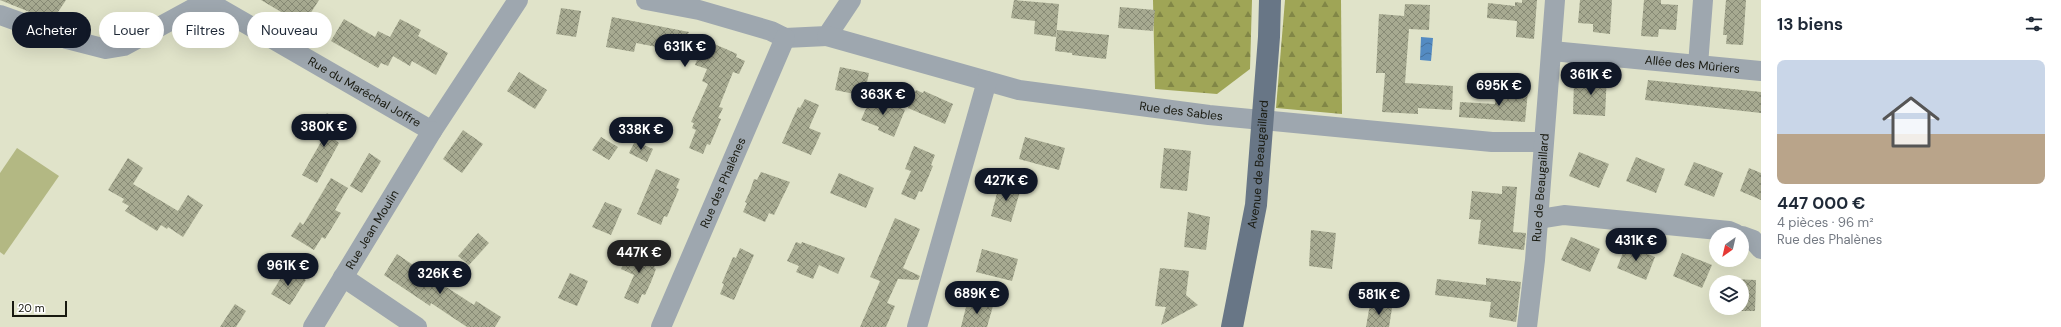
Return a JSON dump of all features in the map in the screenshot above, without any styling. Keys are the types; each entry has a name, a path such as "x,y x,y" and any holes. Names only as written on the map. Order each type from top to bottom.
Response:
{"main road":[{"name":"Avenue de Beaugaillard","path":"1232,327 1256,204 1270,0"}],"street":[{"name":"Rue du Maréchal Joffre","path":"0,14 67,39 106,49 124,46 192,9 207,5 219,8 432,131 518,0"},
{"path":"646,0 699,10 771,31 785,38 827,36 851,0"},
{"name":"Rue de Beaugaillard","path":"1527,327 1539,219 1543,142 1548,111 1555,0"},
{"path":"1698,65 1703,0"},
{"name":"Rue des Sables","path":"827,36 1019,90 1155,109 1492,142 1543,142"},
{"name":"Rue des Phalènes","path":"661,327 785,38"},
{"name":"Allée des Mûriers","path":"1552,51 1761,71"},
{"path":"917,327 987,81"},
{"name":"Rue Jean Moulin","path":"313,327 432,131"},
{"path":"1539,219 1564,215 1709,229"},
{"path":"1749,239 1753,240 1761,249"},
{"path":"343,277 417,327"}],"green space":[{"path":"1153,0 1252,0 1250,69 1217,94 1155,89"},
{"path":"1285,0 1341,0 1342,114 1276,108"},
{"path":"17,148 59,176 4,255 0,252 0,173"}],"water":[{"path":"1421,37 1433,38 1431,61 1420,60"}],"building":[{"path":"0,0 66,0 58,12 30,12"},
{"path":"261,0 319,0 311,12 281,12"},
{"path":"1014,0 1059,4 1056,37 1034,34 1035,21 1011,18"},
{"path":"1522,0 1537,0 1534,39 1516,37 1517,21 1487,18 1488,3 1515,6 1515,2 1522,3"},
{"path":"1580,0 1612,0 1610,34 1593,32 1593,24 1578,23"},
{"path":"1644,0 1661,0 1661,4 1678,5 1676,30 1659,29 1658,37 1641,36"},
{"path":"1726,0 1746,0 1743,45 1726,44 1727,35 1723,35"},
{"path":"1405,4 1430,5 1429,30 1409,29 1405,83 1453,86 1452,110 1418,108 1418,114 1382,112 1385,73 1376,73 1379,14 1404,16"},
{"path":"1120,7 1155,10 1153,31 1118,28"},
{"path":"561,8 581,11 576,37 556,34"},
{"path":"612,17 689,32 687,35 713,47 714,44 726,49 737,54 736,57 745,61 739,74 733,72 719,107 723,108 718,118 721,119 710,145 707,144 703,154 689,148 696,130 692,128 694,123 691,122 708,84 702,81 707,69 695,65 697,60 678,51 636,43 634,52 606,47"},
{"path":"344,19 375,37 378,31 390,37 400,19 421,30 418,36 448,53 436,75 412,61 410,66 393,56 388,66 381,63 378,68 332,42"},
{"path":"1057,30 1109,35 1106,59 1072,55 1072,53 1055,51"},
{"path":"840,67 869,73 864,96 835,90"},
{"path":"519,72 547,90 535,109 507,91"},
{"path":"1590,74 1607,74 1605,116 1573,114 1574,81 1590,82"},
{"path":"1648,80 1761,92 1761,113 1645,100"},
{"path":"1496,89 1528,91 1525,122 1459,117 1460,102 1495,104"},
{"path":"916,90 923,93 924,91 953,104 945,124 908,108"},
{"path":"872,95 905,110 894,137 878,130 879,127 861,120"},
{"path":"805,99 819,105 809,128 821,133 811,155 782,143 798,107 800,108"},
{"path":"327,113 343,123 334,139 339,143 317,183 302,175 325,135 317,131"},
{"path":"463,130 483,144 462,173 443,159"},
{"path":"601,137 618,147 609,160 592,150"},
{"path":"1025,137 1065,148 1059,170 1019,159"},
{"path":"635,141 653,149 647,162 629,153"},
{"path":"914,146 935,155 931,165 933,166 922,192 919,191 915,200 901,194 911,171 905,169"},
{"path":"1164,148 1191,151 1187,191 1160,188"},
{"path":"1579,152 1609,164 1599,188 1569,176"},
{"path":"369,153 381,161 362,193 350,186"},
{"path":"1636,157 1665,169 1656,193 1626,181"},
{"path":"128,158 143,168 133,184 178,211 188,195 203,205 183,237 168,227 167,229 161,225 157,231 125,211 129,206 122,202 124,199 108,190"},
{"path":"1694,162 1723,173 1714,197 1684,185"},
{"path":"1749,168 1761,173 1761,200 1740,191"},
{"path":"656,169 680,179 676,188 679,189 667,217 664,216 661,225 637,214"},
{"path":"761,172 790,182 774,215 769,213 765,222 743,212 747,203 745,202 754,179 757,180"},
{"path":"839,173 874,188 866,208 830,193"},
{"path":"331,178 348,188 335,210 341,213 325,239 322,237 314,250 291,236 300,222 303,225"},
{"path":"1000,182 1021,188 1011,222 991,216"},
{"path":"1502,186 1517,187 1513,232 1526,233 1524,250 1478,244 1481,220 1469,219 1472,191 1502,194"},
{"path":"605,202 622,209 611,235 592,227"},
{"path":"1188,212 1210,217 1206,250 1184,247"},
{"path":"895,218 920,229 903,268 920,276 918,280 898,279 887,303 895,306 886,327 860,327 880,281 870,277"},
{"path":"1311,230 1336,233 1332,269 1309,266"},
{"path":"478,233 489,243 469,265 458,256"},
{"path":"1571,237 1600,249 1590,272 1561,260"},
{"path":"796,242 801,244 802,242 845,258 838,274 819,265 813,279 796,272 799,266 787,261"},
{"path":"1626,245 1655,257 1646,280 1617,268"},
{"path":"740,248 754,255 734,300 720,294 724,284 722,283 733,257 736,258"},
{"path":"636,249 658,259 654,268 656,269 651,282 645,295 642,294 638,304 624,298 634,275 621,269 627,256 632,259"},
{"path":"982,249 1018,259 1012,281 976,272"},
{"path":"1682,253 1709,264 1709,267 1711,267 1702,288 1673,276"},
{"path":"397,254 429,276 432,272 445,281 443,285 474,305 476,301 501,317 495,327 467,327 431,303 430,306 384,275"},
{"path":"287,268 306,280 290,305 271,294"},
{"path":"1160,268 1189,271 1186,295 1198,305 1161,325 1166,307 1155,306"},
{"path":"570,273 588,281 577,306 558,298"},
{"path":"1486,278 1521,282 1516,322 1489,317 1491,302 1435,295 1437,279 1486,285"},
{"path":"1749,280 1756,280 1755,311 1749,311"},
{"path":"968,299 993,306 987,327 961,327"},
{"path":"235,304 246,311 236,327 220,327"},
{"path":"1370,304 1392,308 1389,327 1366,327"}]}
